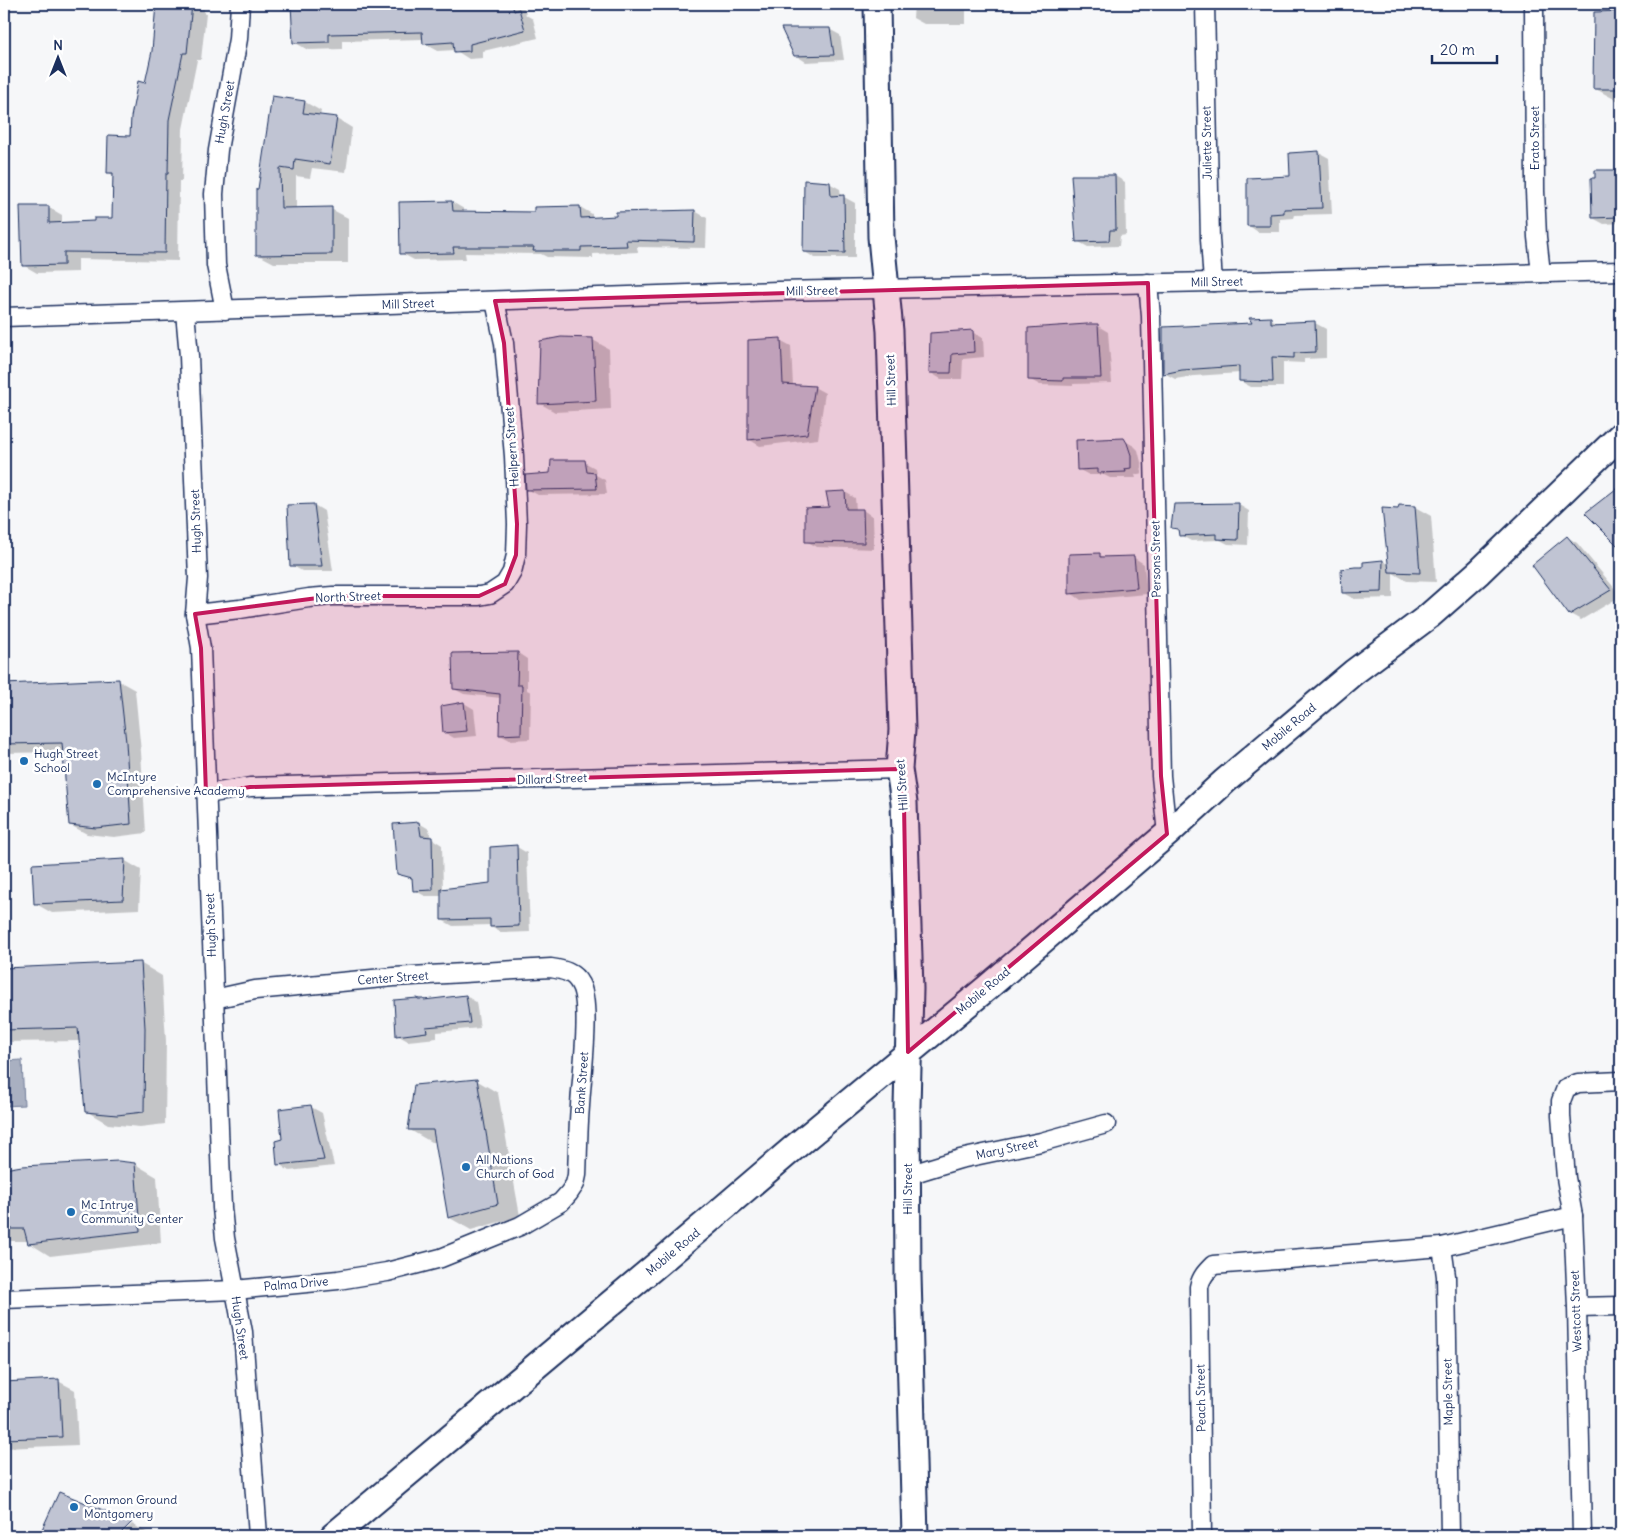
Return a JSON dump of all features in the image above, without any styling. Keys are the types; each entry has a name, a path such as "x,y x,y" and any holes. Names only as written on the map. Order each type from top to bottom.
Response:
{"street":[{"name":"Hugh Street","path":"224,310 216,265 214,194 218,150 238,39 240,4"},
{"name":"Hill Street","path":"877,4 880,237 890,341 902,710 899,769 904,813 910,989 907,1107 908,1274 915,1536"},
{"name":"Juliette Street","path":"1205,4 1212,282"},
{"name":"Erato Street","path":"1534,4 1535,192 1537,237 1542,273"},
{"name":"Mill Street","path":"4,317 768,292 1621,271"},
{"name":"Persons Street","path":"1148,283 1151,316 1161,776 1167,834"},
{"name":"Heilpern Street","path":"495,302 504,343 514,456 517,524 516,556 512,572 500,589"},
{"name":"Hugh Street","path":"185,312 189,356 198,578 195,614 201,648 222,1208 225,1238 243,1332 258,1536"},
{"name":"Mobile Road","path":"333,1536 652,1270 908,1052 988,987 1346,678 1429,616 1479,572 1621,435"},
{"name":"North Street","path":"195,614 333,596 479,596 490,594 500,589"},
{"name":"Dillard Street","path":"206,794 260,787 899,769"},
{"name":"Center Street","path":"214,999 255,990 394,977 551,968 566,970 572,974"},
{"name":"Bank Street","path":"569,1193 575,1184 577,1175 586,1022 584,992 580,983 572,974"},
{"name":"Westcott Street","path":"1582,1536 1577,1307 1572,1216 1566,1178 1562,1101 1566,1088 1578,1083 1621,1081"},
{"name":"Mary Street","path":"908,1175 960,1159 1042,1142 1106,1124"},
{"name":"Palma Drive","path":"4,1299 235,1290 348,1279 387,1272 441,1258 520,1226 561,1202 569,1193"},
{"path":"1442,1247 1572,1216"},
{"name":"Peach Street","path":"1202,1536 1199,1287 1205,1273 1213,1265 1442,1247"},
{"name":"Maple Street","path":"1442,1247 1446,1276 1450,1536"},
{"path":"1577,1307 1621,1306"}],"highlighted area":[{"path":"1148,283 1161,776 1167,834 908,1052 904,803 899,769 250,787 206,794 201,648 195,614 333,596 479,596 505,584 516,555 517,524 504,343 495,301"}],"water":[{"path":"22,1060 24,1105 4,1106 4,1061"}],"building":[{"path":"156,4 192,4 187,53 183,53 169,120 165,253 64,252 64,265 22,266 20,206 49,206 49,223 94,221 94,218 112,218 113,173 107,173 108,135 130,136 131,117 138,81 145,83 152,51"},
{"path":"291,4 512,4 514,11 519,9 525,30 470,44 470,51 454,52 453,42 423,44 422,32 329,34 329,42 293,43"},
{"path":"1621,11 1621,89 1593,89 1594,12"},
{"path":"781,28 830,28 834,55 794,56"},
{"path":"272,96 305,101 303,113 337,117 330,164 295,159 294,170 280,168 281,208 332,207 332,254 256,255 256,189 258,189"},
{"path":"1319,151 1322,208 1284,209 1284,213 1270,214 1270,226 1247,226 1247,178 1290,176 1289,153"},
{"path":"1595,170 1618,170 1619,217 1592,218 1591,178 1595,178"},
{"path":"1071,175 1115,175 1116,230 1110,230 1109,241 1076,242"},
{"path":"804,180 830,182 831,196 844,195 845,253 803,252"},
{"path":"452,201 453,211 534,212 534,207 580,206 581,218 616,216 616,212 695,210 694,242 626,240 627,246 581,247 581,251 533,251 534,247 453,247 454,253 400,254 399,202"},
{"path":"1271,317 1271,323 1315,321 1316,352 1294,353 1294,358 1272,357 1273,382 1239,381 1239,366 1182,370 1163,374 1163,327 1252,323 1249,318"},
{"path":"1098,324 1101,378 1063,378 1063,381 1028,380 1028,328"},
{"path":"973,330 974,352 952,354 951,373 929,373 930,333"},
{"path":"561,337 593,338 596,401 538,404 540,341"},
{"path":"781,338 783,384 815,386 807,434 748,440 748,340"},
{"path":"1124,438 1131,455 1131,468 1125,469 1126,472 1098,473 1098,469 1077,470 1076,440"},
{"path":"551,460 585,460 587,472 595,473 597,489 526,490 525,475 550,473"},
{"path":"1621,485 1621,549 1585,513"},
{"path":"845,491 846,509 863,509 864,543 805,542 805,508 829,507 826,492"},
{"path":"1239,503 1238,540 1216,539 1216,534 1179,536 1178,529 1171,528 1174,504"},
{"path":"314,504 322,566 290,566 287,505"},
{"path":"1399,505 1415,506 1420,573 1389,572 1382,508 1398,509"},
{"path":"1567,536 1611,590 1569,615 1532,565"},
{"path":"1100,553 1100,557 1134,556 1137,588 1069,594 1069,554"},
{"path":"1383,560 1382,592 1342,593 1341,569 1363,567 1363,562"},
{"path":"518,652 517,685 522,685 521,734 499,735 500,694 453,689 452,653"},
{"name":"McIntyre Comprehensive Academy","path":"119,679 126,742 131,824 96,828 69,825 62,743 4,744 4,684"},
{"path":"464,702 467,731 443,733 441,706"},
{"path":"419,822 421,836 432,837 433,890 413,891 412,878 397,874 393,824"},
{"path":"517,845 519,926 490,927 490,919 441,920 441,889 490,883 490,847"},
{"path":"125,859 123,900 34,904 32,864"},
{"path":"141,962 145,1028 144,1112 117,1115 85,1112 78,1028 4,1030 4,968"},
{"path":"466,995 470,1023 426,1027 427,1032 396,1036 394,1000 418,998 424,1000"},
{"name":"All Nations Church of God","path":"477,1079 498,1204 448,1218 433,1130 408,1130 414,1085"},
{"path":"311,1105 324,1160 277,1165 275,1141 282,1139 279,1109"},
{"name":"Mc Intrye Community Center","path":"118,1161 135,1163 140,1231 28,1244 24,1229 4,1229 4,1169 22,1166"},
{"path":"59,1379 62,1437 4,1439 4,1382"},
{"name":"Common Ground Montgomery","path":"59,1492 132,1522 118,1536 39,1536"}],"place":[{"name":"Hugh Street School","path":"24,761"},
{"name":"McIntyre Comprehensive Academy","path":"97,784"},
{"name":"All Nations Church of God","path":"466,1167"},
{"name":"Mc Intrye Community Center","path":"71,1212"},
{"name":"Common Ground Montgomery","path":"74,1507"}]}
